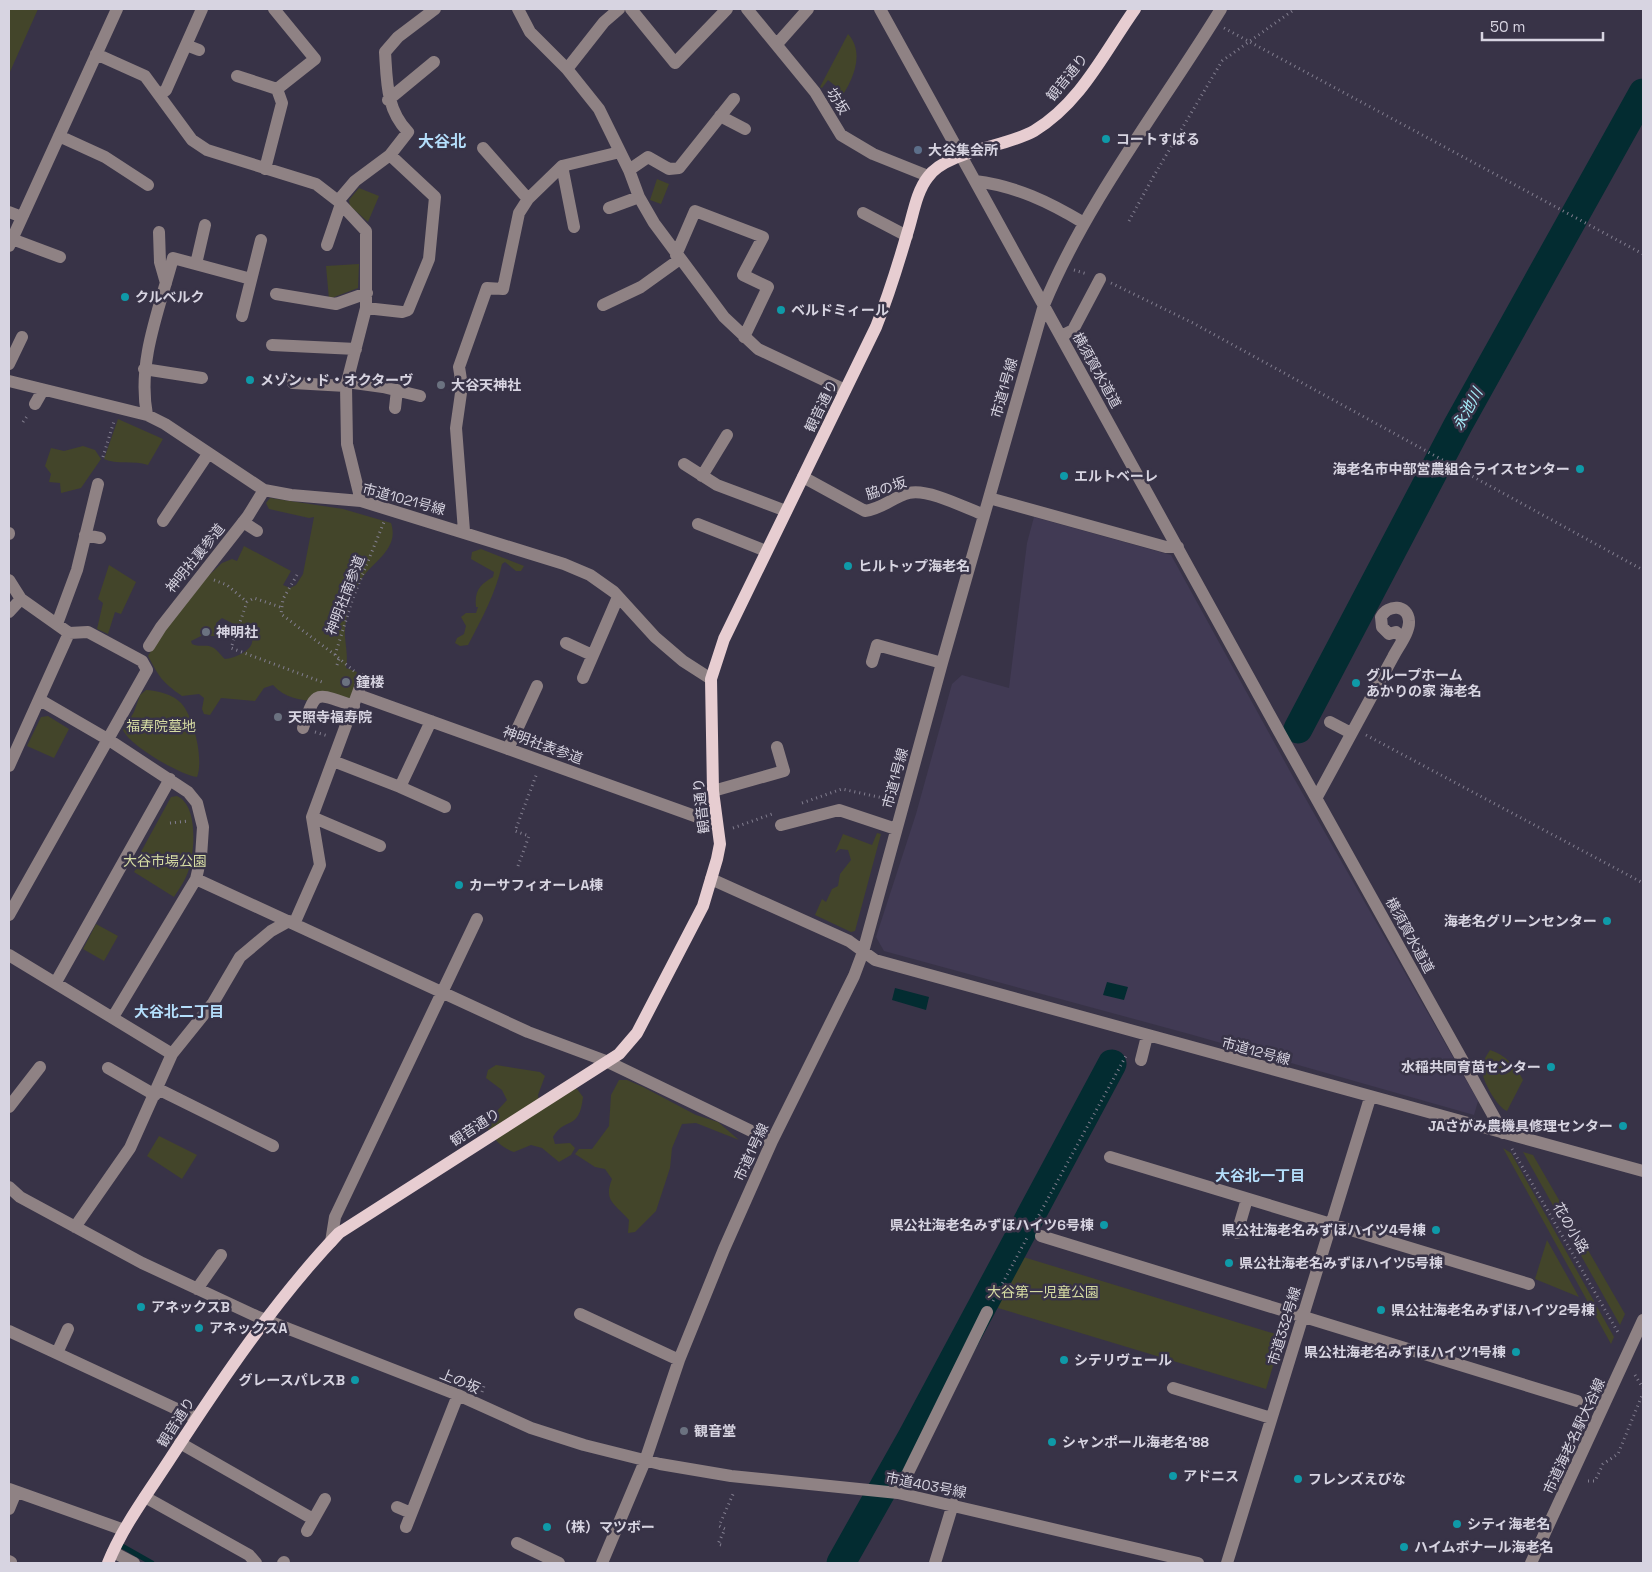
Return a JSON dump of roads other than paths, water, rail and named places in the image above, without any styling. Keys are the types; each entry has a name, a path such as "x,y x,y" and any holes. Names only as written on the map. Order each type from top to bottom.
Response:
{"main road":[{"name":"観音通り","path":"110,1557 124,1530 196,1418 267,1321 330,1242 348,1226 619,1054 637,1033 703,906 720,844 713,791 711,679 724,639 888,297 919,195 928,176 961,156 1026,135 1059,113 1082,87 1135,9"}],"street":[{"path":"60,257 10,242 117,9"},
{"path":"159,95 166,90 202,9"},
{"path":"274,9 290,22 315,59 277,89"},
{"path":"327,245 339,202 355,182 390,155 408,132 399,124 388,100 385,52 398,37 436,9"},
{"path":"518,9 530,32 567,69 599,109 629,170 639,197 654,223 724,317 744,337 774,358 845,390"},
{"path":"567,69 604,22 619,9"},
{"path":"631,9 675,63 727,9"},
{"name":"坊坂","path":"747,9 815,92 841,134 873,154 928,176"},
{"path":"777,44 808,9"},
{"name":"横須賀水道道","path":"880,9 1503,1133"},
{"name":"市道1号線","path":"602,1563 644,1461 679,1360 724,1249 772,1141 854,976 863,952 942,664 1044,305 1061,265 1084,223 1221,9"},
{"path":"186,45 199,50"},
{"path":"96,54 145,76 192,140 207,150 316,184 339,202 366,231 366,308 346,384 347,444 361,501"},
{"path":"388,100 434,62"},
{"path":"237,76 277,89"},
{"path":"265,169 282,103 277,89"},
{"path":"629,170 648,157 669,169 679,168 734,99"},
{"path":"720,116 745,129"},
{"path":"59,136 105,157 148,185"},
{"path":"483,148 528,199"},
{"path":"464,532 456,428 462,386 459,367 487,288 503,288 519,213 528,199 562,166 620,152"},
{"path":"366,308 402,312 408,310 429,259 436,197 390,155"},
{"path":"562,166 574,227"},
{"path":"975,181 1028,193 1084,223"},
{"path":"608,208 639,197"},
{"path":"9,212 22,217"},
{"path":"603,305 641,287 678,257 695,212 763,237 743,275 768,287 744,337"},
{"path":"863,213 907,236"},
{"path":"196,264 205,225"},
{"path":"160,232 160,262 166,283"},
{"path":"242,316 261,240"},
{"path":"147,416 144,397 144,369 173,258 251,279"},
{"path":"1061,336 1073,330 1100,279"},
{"path":"276,294 336,304 367,293"},
{"path":"9,364 22,338"},
{"path":"272,345 356,349"},
{"path":"144,369 202,378"},
{"name":"市道1021号線","path":"9,381 147,416 164,424 264,490 291,495 361,501 564,564 590,575 618,597 683,662 711,679"},
{"path":"293,383 346,384 397,390 420,396"},
{"path":"35,404 43,390"},
{"path":"395,408 397,390"},
{"path":"702,476 727,435"},
{"path":"163,521 208,454"},
{"path":"684,464 717,485 786,511"},
{"name":"脇の坂","path":"802,477 865,511 874,510 910,492 933,495 984,515"},
{"path":"57,624 77,570 98,484"},
{"name":"神明社裏参道","path":"150,646 161,626 243,522 264,490"},
{"path":"989,498 1166,548 1178,547"},
{"path":"243,522 257,531"},
{"path":"698,524 766,551"},
{"path":"85,535 100,538"},
{"path":"9,580 21,599 69,633 88,632 142,661 147,670 9,915"},
{"path":"583,678 618,597"},
{"path":"9,612 21,599"},
{"path":"9,766 69,633"},
{"path":"1317,797 1403,638"},
{"path":"566,643 592,655"},
{"path":"872,662 877,645 942,664"},
{"path":"75,1227 130,1148 172,1054 212,1003 240,958 271,931 292,923 320,865 312,818 364,678"},
{"path":"508,749 537,686"},
{"name":"神明社表参道","path":"303,728 312,701 316,697 326,696 356,701 431,721 717,824"},
{"path":"40,700 109,740 170,779 188,792 197,803 200,812 203,842 196,880 113,1017"},
{"path":"400,787 431,721"},
{"path":"1330,722 1352,731"},
{"path":"713,791 784,771 778,747"},
{"path":"333,761 445,806"},
{"path":"56,982 170,779"},
{"path":"781,825 839,810 896,829"},
{"path":"312,818 380,846"},
{"name":"市道12号線","path":"711,879 849,942 875,960 1370,1098 1503,1133 1569,1145 1643,1171"},
{"path":"196,880 528,1032 606,1061 772,1141"},
{"path":"330,1242 335,1218 477,919"},
{"path":"9,955 172,1054"},
{"path":"1141,1060 1147,1036"},
{"path":"9,1107 40,1067"},
{"path":"108,1068 273,1146"},
{"name":"市道332号線","path":"1227,1563 1370,1098"},
{"path":"1110,1158 1530,1284"},
{"name":"上の坂","path":"9,1187 20,1197 142,1263 267,1321 458,1395 531,1428 644,1461"},
{"path":"1237,1233 1247,1199"},
{"path":"1041,1236 1577,1401"},
{"path":"197,1289 221,1255"},
{"path":"894,1493 987,1312"},
{"path":"580,1314 679,1360"},
{"name":"市道海老名駅大谷線","path":"1531,1563 1643,1320"},
{"path":"57,1353 68,1329"},
{"path":"9,1331 196,1418"},
{"path":"1173,1388 1271,1418"},
{"path":"406,1527 458,1395"},
{"path":"180,1443 310,1525 325,1499"},
{"name":"市道403号線","path":"644,1461 731,1476 863,1488 894,1493 953,1504 1198,1563"},
{"path":"9,1510 12,1490 124,1530"},
{"path":"145,1497 217,1530 249,1555 256,1563"},
{"path":"935,1563 953,1504"},
{"path":"397,1507 412,1513"},
{"path":"517,1543 559,1563"},
{"path":"110,1557 134,1563"}],"waterway":[{"name":"永池川","path":"1298,729 1458,425 1643,93"},
{"path":"841,1563 912,1437 1112,1064"},
{"path":"122,1546 152,1563"}],"place":[{"name":"コートすばる","path":"1106,139"},
{"name":"大谷集会所","path":"918,150"},
{"name":"クルベルク","path":"125,297"},
{"name":"ベルドミィール","path":"781,310"},
{"name":"メゾン・ド・オクターヴ","path":"250,380"},
{"name":"大谷天神社","path":"441,385"},
{"name":"海老名市中部営農組合ライスセンター","path":"1580,469"},
{"name":"エルトベーレ","path":"1064,476"},
{"name":"ヒルトップ海老名","path":"848,566"},
{"name":"神明社","path":"206,632"},
{"name":"鐘楼","path":"346,682"},
{"name":"グループホーム あかりの家 海老名","path":"1356,683"},
{"name":"天照寺福寿院","path":"278,717"},
{"name":"カーサフィオーレA棟","path":"459,885"},
{"name":"海老名グリーンセンター","path":"1607,921"},
{"name":"水稲共同育苗センター","path":"1551,1067"},
{"name":"JAさがみ農機具修理センター","path":"1623,1126"},
{"name":"県公社海老名みずほハイツ6号棟","path":"1104,1225"},
{"name":"県公社海老名みずほハイツ4号棟","path":"1436,1230"},
{"name":"県公社海老名みずほハイツ5号棟","path":"1229,1263"},
{"name":"アネックスB","path":"141,1307"},
{"name":"県公社海老名みずほハイツ2号棟","path":"1381,1310"},
{"name":"アネックスA","path":"199,1328"},
{"name":"県公社海老名みずほハイツ1号棟","path":"1516,1352"},
{"name":"シテリヴェール","path":"1064,1360"},
{"name":"グレースパレスB","path":"355,1380"},
{"name":"観音堂","path":"684,1431"},
{"name":"シャンポール海老名'88","path":"1052,1442"},
{"name":"アドニス","path":"1173,1476"},
{"name":"フレンズえびな","path":"1298,1479"},
{"name":"シティ海老名","path":"1457,1524"},
{"name":"（株）マツボー","path":"547,1527"},
{"name":"ハイムボナール海老名","path":"1404,1547"}],"district":[{"name":"大谷北","path":"442,141"},
{"name":"大谷北二丁目","path":"179,1011"},
{"name":"大谷北一丁目","path":"1260,1175"}],"park label":[{"name":"福寿院墓地","path":"161,726"},
{"name":"大谷市場公園","path":"165,861"},
{"name":"大谷第一児童公園","path":"1043,1292"}]}
